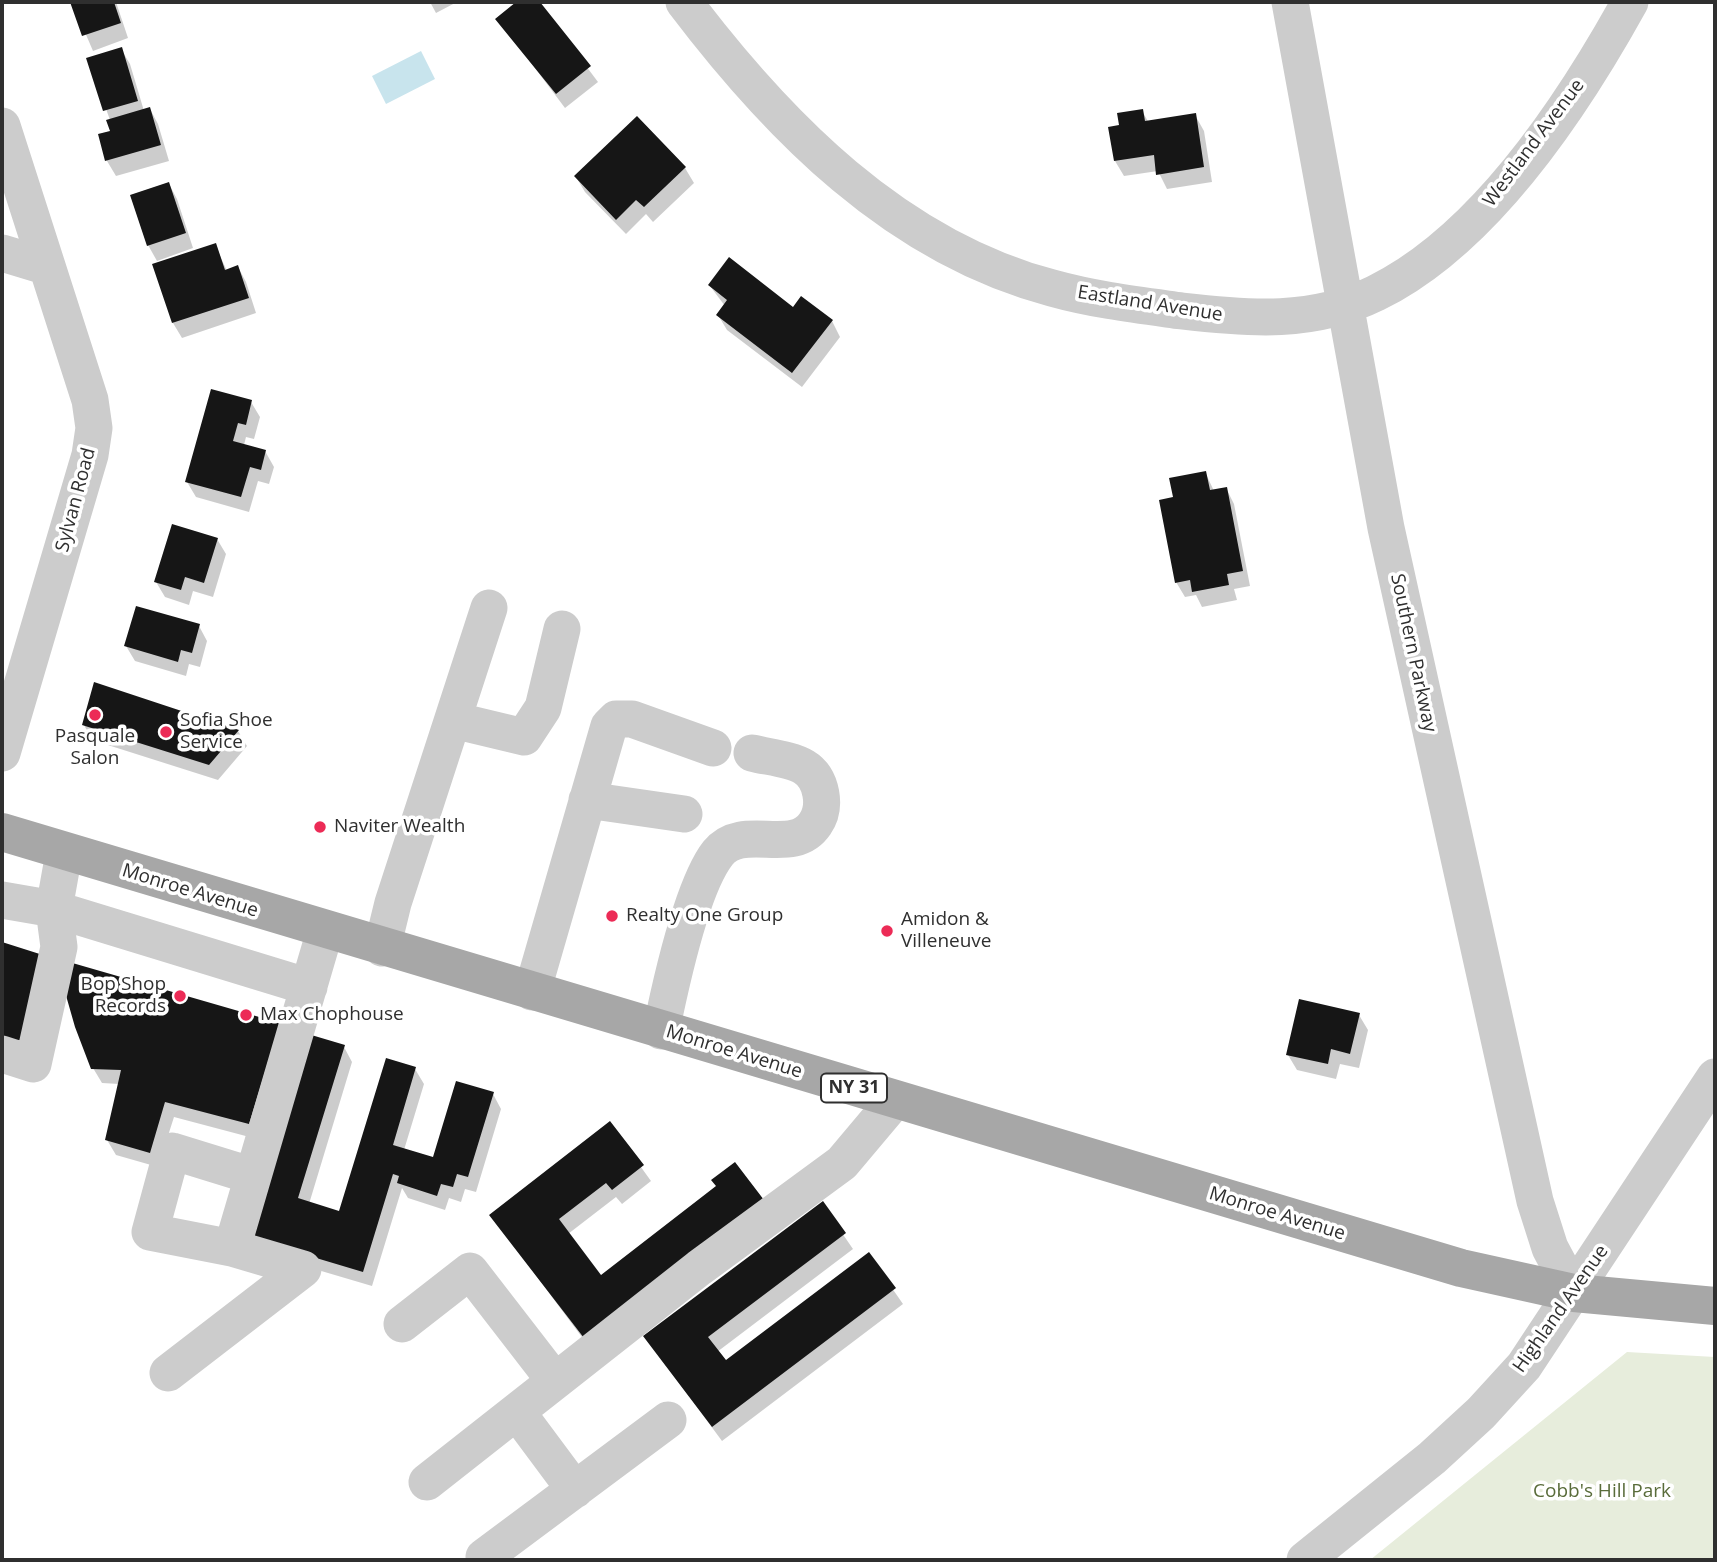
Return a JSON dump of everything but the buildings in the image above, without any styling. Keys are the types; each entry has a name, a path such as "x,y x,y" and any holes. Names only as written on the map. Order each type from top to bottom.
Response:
{"main road":[{"name":"Monroe Avenue","path":"2,832 325,931 1461,1268 1574,1293 1715,1306"}],"street":[{"name":"Eastland Avenue","path":"684,2 730,63 786,124 828,163 883,206 942,243 1000,270 1049,288 1112,302 1243,318 1288,318 1345,307"},
{"name":"Southern Parkway","path":"1290,2 1386,528 1535,1201 1550,1248 1574,1293"},
{"name":"Westland Avenue","path":"1345,307 1411,272 1455,238 1498,196 1568,103 1630,2"},
{"name":"Sylvan Road","path":"2,126 90,400 94,428 90,455 2,753"},
{"path":"2,253 45,266"},
{"path":"382,948 393,903 489,608"},
{"path":"453,720 524,737 543,708 562,629"},
{"path":"532,992 610,726 616,719 632,719 713,748"},
{"path":"661,1031 670,988 705,872 720,850 736,839 792,839 807,832 816,823 823,798 816,781 804,767 752,753"},
{"path":"587,800 684,814"},
{"path":"2,1054 33,1064 59,947 54,909 64,853"},
{"path":"2,900 54,909 309,987"},
{"path":"232,1248 325,931"},
{"name":"Highland Avenue","path":"1305,1560 1432,1458 1481,1413 1524,1366 1715,1077"},
{"path":"427,1482 699,1268 842,1163 895,1100"},
{"path":"168,1373 303,1269 232,1248 150,1232 172,1151 253,1176"},
{"path":"402,1324 470,1271 555,1381"},
{"path":"517,1412 575,1490"},
{"path":"484,1557 668,1420"}],"green space":[{"name":"Cobb's Hill Park","path":"1627,1352 1715,1357 1715,1560 1370,1560"}],"water":[{"path":"421,51 435,79 386,104 372,76"}],"place":[{"name":"Pasquale Salon","path":"95,715"},
{"name":"Sofia Shoe Service","path":"166,732"},
{"name":"Naviter Wealth","path":"320,827"},
{"name":"Realty One Group","path":"612,916"},
{"name":"Amidon & Villeneuve","path":"887,931"},
{"name":"Bop Shop Records","path":"180,996"},
{"name":"Max Chophouse","path":"246,1015"}]}
